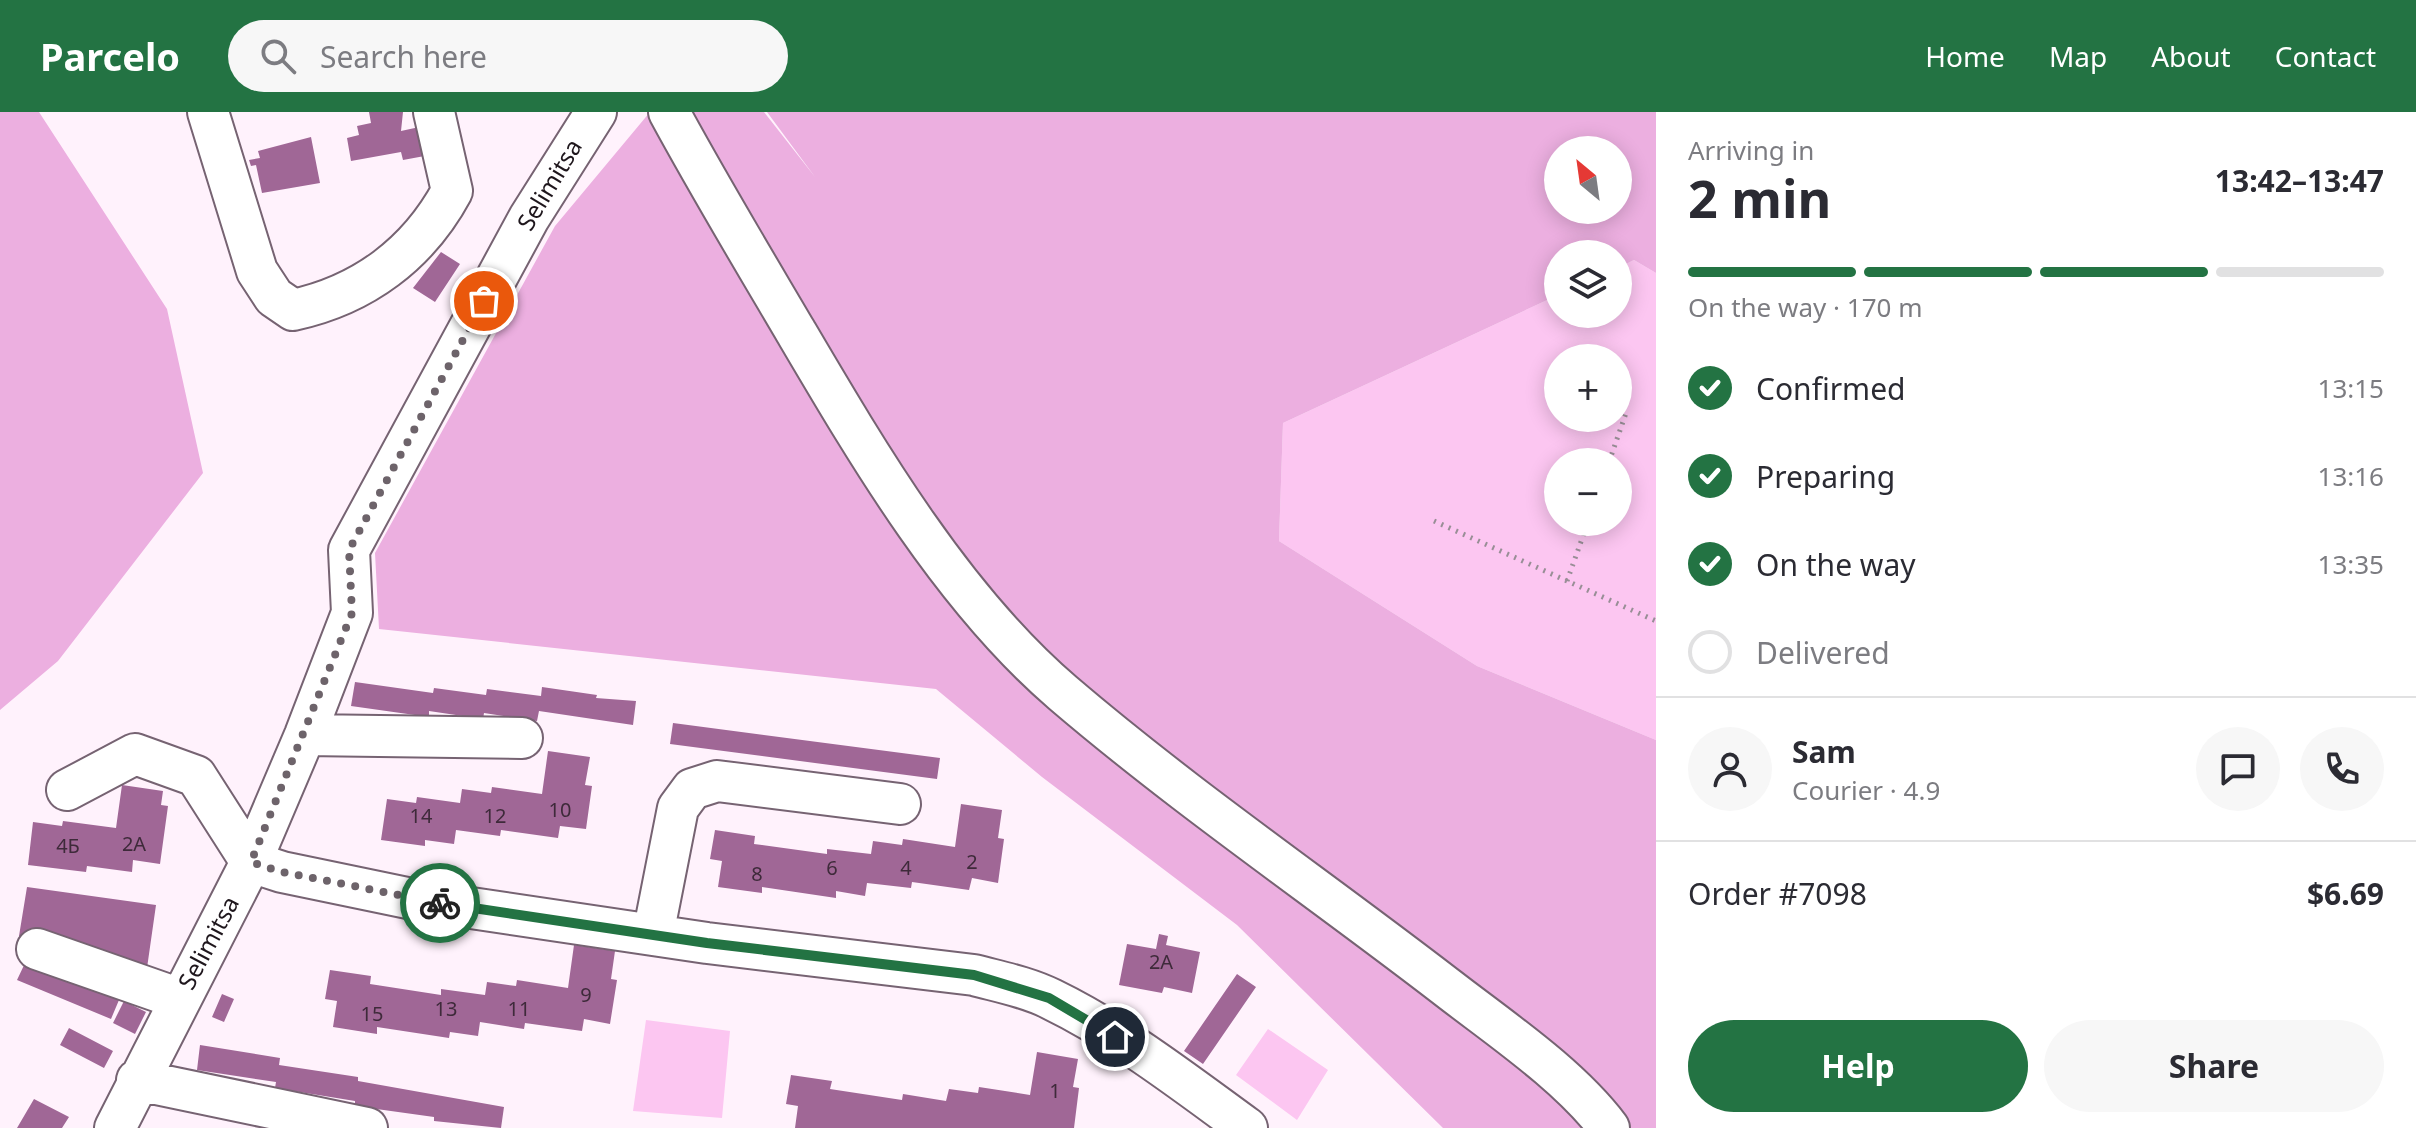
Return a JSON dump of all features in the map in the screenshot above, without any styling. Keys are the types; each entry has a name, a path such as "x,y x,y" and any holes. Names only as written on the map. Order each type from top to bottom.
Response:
{"street":[{"path":"208,112 257,271 274,297 293,310 332,302 399,260 437,220 452,191 434,112"},
{"name":"Selimitsa","path":"115,1128 251,862 305,735 352,613 349,550 529,218 596,112"},
{"path":"669,112 885,479 976,603 1059,690 1159,773 1331,897 1522,1046 1598,1114 1609,1128"},
{"path":"305,735 522,738"},
{"path":"67,790 135,754 196,776 251,862 282,872 417,900 653,935 974,975 1013,985 1049,998 1089,1019 1247,1128"},
{"path":"653,935 678,808 692,789 717,781 900,804"},
{"path":"37,949 180,999"},
{"path":"137,1080 367,1128"}],"path":[{"path":"1434,521 1656,621"},
{"path":"1567,581 1583,536"}],"shaded area":[{"path":"0,112 39,112 167,309 203,473 58,661 0,710"},
{"path":"650,112 764,112 815,177 767,112 1656,112 1656,273 1632,261 1632,240 1544,240 1544,302 1283,423 1279,541 1477,666 1656,740 1656,1128 1443,1128 1237,925 1042,777 936,689 379,629 375,553 555,226"},
{"path":"1632,261 1656,273 1656,740 1477,666 1279,541 1283,423 1544,302 1544,328 1632,328"},
{"path":"646,1020 730,1031 722,1118 633,1111"},
{"path":"1268,1029 1328,1070 1297,1120 1236,1075"}],"building":[{"path":"369,112 403,112 401,131 424,126 430,155 403,160 401,152 351,161 347,138 359,135 357,126 371,123"},
{"path":"311,137 320,183 262,193 256,165 251,166 249,160 260,158 258,151"},
{"path":"441,252 460,264 435,302 413,288"},
{"path":"355,682 433,693 434,688 486,695 487,689 541,696 542,687 597,695 596,698 636,701 633,725 539,711 537,721 484,713 483,719 429,711 429,717 351,706"},
{"path":"673,723 940,758 937,779 670,744"},
{"path":"548,751 590,757 585,785 592,786 586,829 560,826 558,838 501,830 500,836 456,830 454,844 425,840 425,846 381,840 387,799 416,803 417,797 460,803 462,789 491,793 492,787 542,794"},
{"path":"122,785 163,791 161,805 168,806 160,864 133,860 132,872 87,866 86,872 28,865 33,822 62,826 63,821 116,828"},
{"path":"961,804 1002,810 998,838 1004,839 998,883 972,878 969,890 912,882 911,888 867,883 865,896 836,891 836,898 762,887 762,893 718,887 722,861 710,859 715,830 755,836 754,844 827,854 827,849 871,854 873,841 902,845 903,839 955,847"},
{"path":"27,887 156,905 147,968 19,936"},
{"path":"1159,934 1168,936 1166,945 1200,952 1192,993 1164,987 1162,993 1119,985 1127,944 1156,949"},
{"path":"574,945 615,951 611,979 617,980 610,1024 584,1019 582,1031 525,1023 524,1029 480,1022 478,1036 450,1032 449,1038 377,1027 377,1034 333,1027 337,1001 325,999 330,970 371,976 370,984 441,995 441,989 485,995 487,982 516,986 517,980 568,988"},
{"path":"26,961 119,1000 111,1019 17,980"},
{"path":"1237,974 1256,987 1203,1064 1184,1051"},
{"path":"222,994 234,999 224,1022 212,1017"},
{"path":"124,1001 146,1012 135,1034 113,1023"},
{"path":"69,1028 113,1051 104,1068 60,1045"},
{"path":"200,1045 280,1058 279,1065 358,1077 358,1081 504,1107 501,1128 434,1121 434,1117 355,1106 355,1101 275,1088 276,1082 197,1070"},
{"path":"1037,1052 1078,1059 1073,1087 1079,1088 1074,1128 795,1128 798,1106 786,1104 791,1075 832,1081 830,1089 902,1100 903,1094 946,1101 949,1089 978,1093 979,1087 1030,1095"},
{"path":"34,1099 69,1117 62,1128 17,1128"}],"way so far":[{"path":"440,903 282,872 251,862 352,613 349,550 484,301"}],"route":[{"path":"440,903 707,943 974,975 1049,998 1115,1037"}]}
